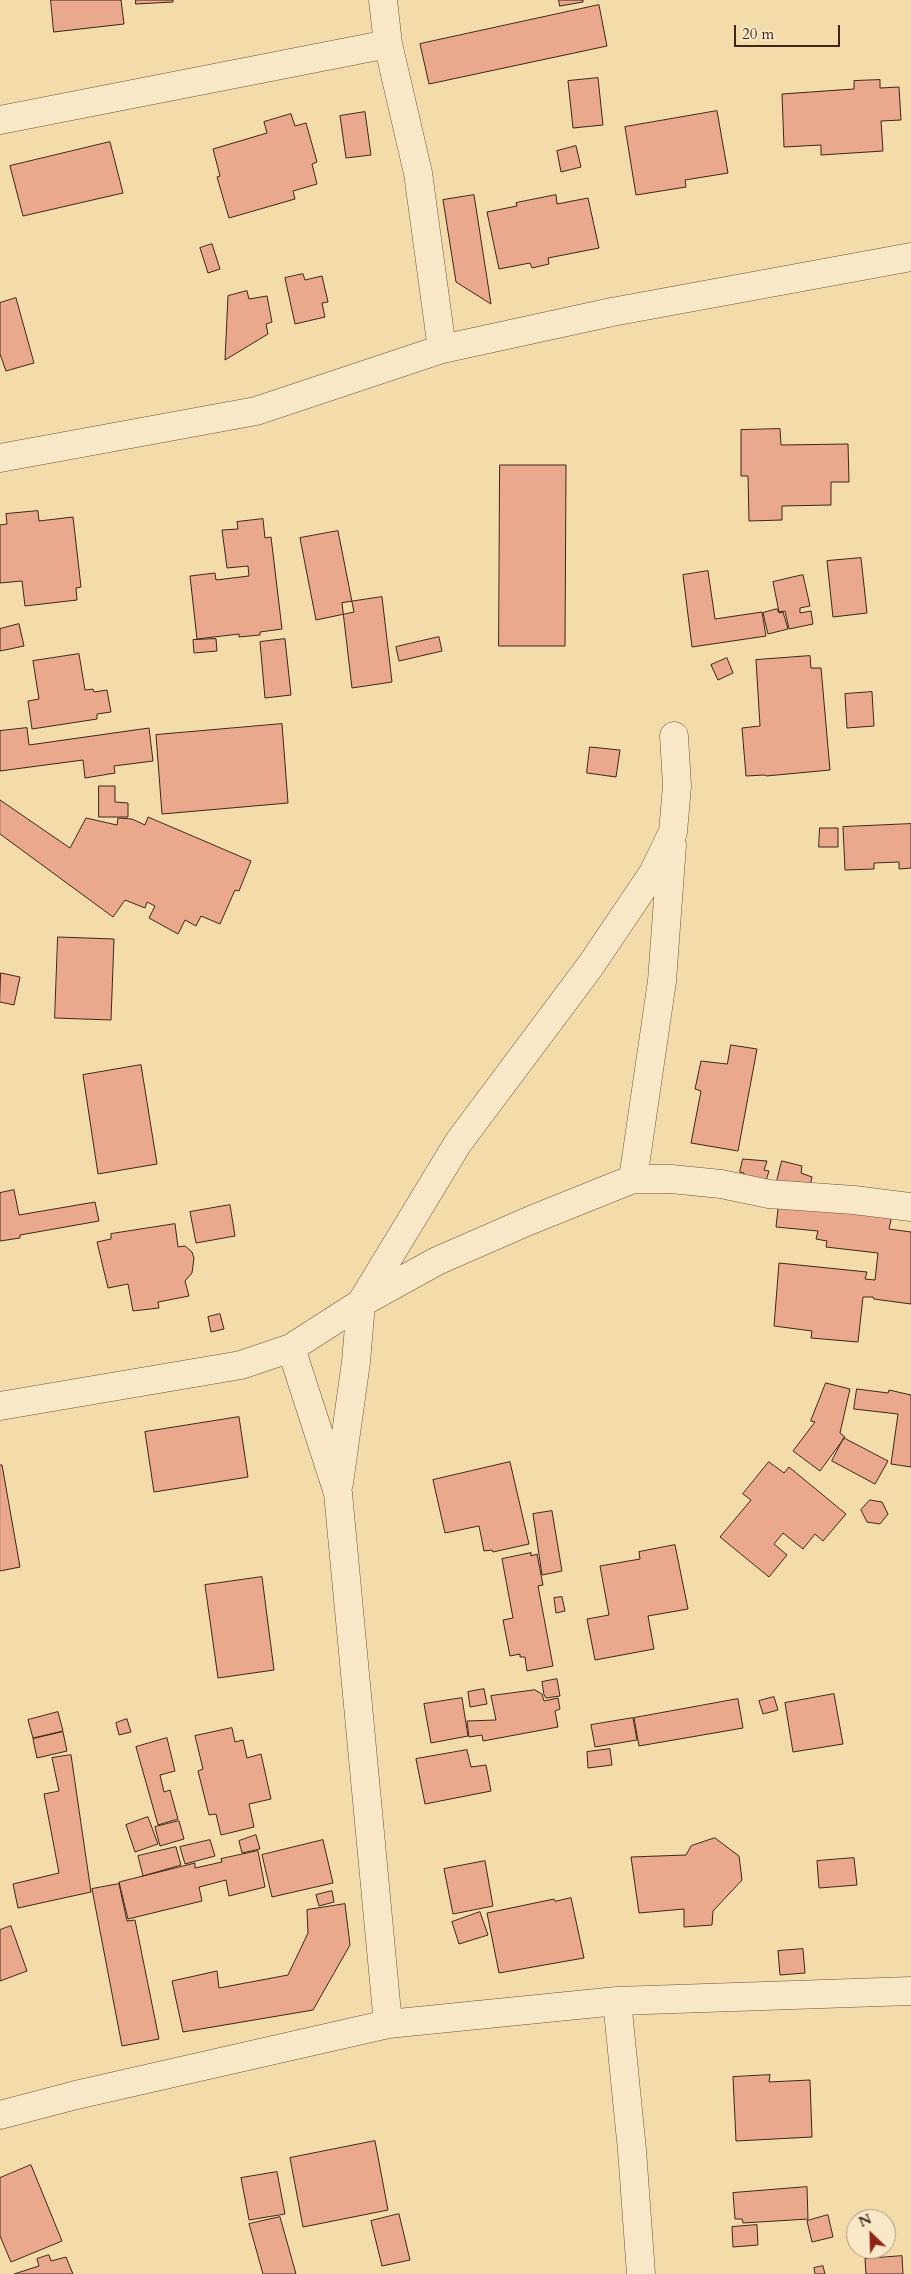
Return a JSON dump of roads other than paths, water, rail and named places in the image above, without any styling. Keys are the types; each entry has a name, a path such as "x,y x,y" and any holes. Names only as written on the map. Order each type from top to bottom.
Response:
{"street":[{"path":"383,0 388,44 418,173 442,349"},
{"path":"0,120 388,44"},
{"path":"0,458 256,411 442,349 612,312 911,257"},
{"path":"634,1179 662,981 674,832 676,786 674,736"},
{"path":"338,1493 362,1303 458,1144 591,965 653,873 674,832"},
{"path":"0,1406 241,1365 291,1348 362,1303 437,1261 531,1220 634,1179 671,1179 721,1184 769,1194 854,1200 911,1207"},
{"path":"291,1348 338,1493 388,2024"},
{"path":"0,2115 76,2095 388,2024 617,2001 911,1991"},
{"path":"617,2001 632,2150 641,2274"}]}
